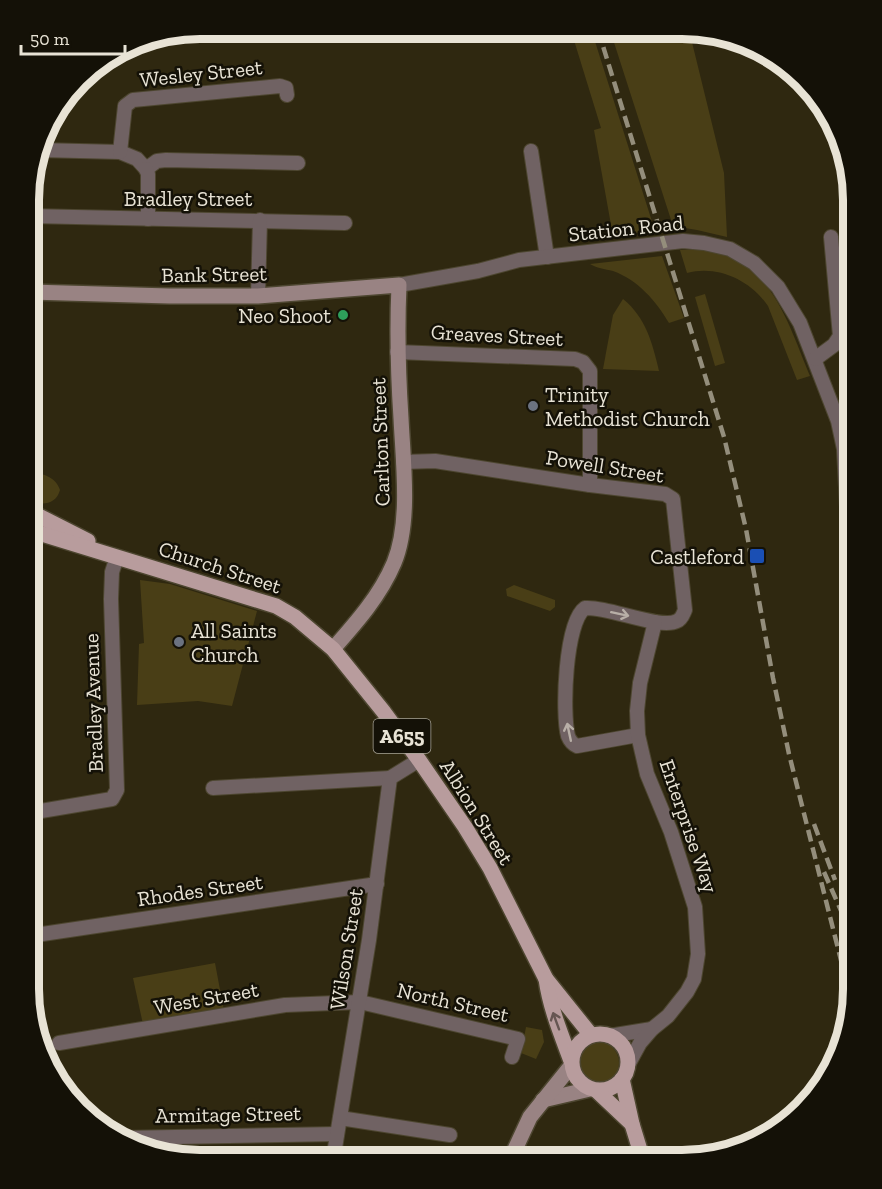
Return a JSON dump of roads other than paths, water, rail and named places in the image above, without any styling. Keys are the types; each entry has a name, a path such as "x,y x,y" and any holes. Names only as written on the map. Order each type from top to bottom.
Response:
{"main road":[{"name":"Church Street","path":"39,516 117,556"},
{"name":"Church Street","path":"39,533 276,606 296,617 333,650"},
{"name":"Albion Street","path":"333,650 383,711 465,827 490,868 546,979 591,1035"},
{"name":"Albion Street","path":"546,979 554,1016 571,1064"},
{"path":"632,1124 594,1090 578,1080 571,1064 575,1048 580,1041 591,1035 609,1036 621,1043 626,1051 625,1072 632,1124 640,1150"},
{"path":"594,1090 606,1090 615,1086 625,1072"}],"street":[{"name":"Wesley Street","path":"120,152 125,106 133,100 280,86 286,88 288,95"},
{"path":"47,150 120,152 137,159 148,174 148,219"},
{"path":"531,151 547,257"},
{"path":"146,169 157,161 166,160 298,163"},
{"name":"Bradley Street","path":"39,216 345,223"},
{"path":"258,296 260,220"},
{"path":"815,359 834,345 840,336 831,237"},
{"name":"Station Road","path":"399,285 478,271 519,260 683,241 730,249 754,263 778,287 800,323 843,434"},
{"name":"Bank Street","path":"39,292 258,296 399,285"},
{"name":"Carlton Street","path":"333,650 361,618 394,563 399,546 405,501 397,352 399,285"},
{"name":"Greaves Street","path":"397,352 575,359 583,362 590,372 590,485"},
{"name":"Powell Street","path":"403,462 435,461 665,494 673,499 685,610 682,617 675,622 655,621"},
{"name":"Bradley Avenue","path":"39,811 112,799 117,790 111,599 112,572 117,556"},
{"path":"638,735 577,746 572,744 568,737 568,646 579,612 585,608 655,621"},
{"name":"Enterprise Way","path":"625,1072 640,1043 676,1007 694,979 698,954 698,922 690,891 671,832 647,774 638,735 637,711 640,683 655,621"},
{"path":"213,788 390,778 419,760"},
{"name":"Wilson Street","path":"335,1150 360,1002 390,778"},
{"name":"Rhodes Street","path":"39,935 377,884"},
{"name":"West Street","path":"59,1043 285,1005 360,1002"},
{"name":"North Street","path":"360,1002 518,1039 512,1057"},
{"path":"609,1036 652,1029"},
{"path":"515,1150 530,1116 571,1064"},
{"path":"543,1100 594,1090"},
{"path":"340,1118 450,1135"},
{"name":"Armitage Street","path":"136,1137 337,1134"}],"railway":[{"path":"601,39 724,437 746,529 789,754 843,968"},
{"path":"814,824 835,880"},
{"path":"824,872 843,915"}],"place":[{"name":"Neo Shoot","path":"343,315"},
{"name":"Trinity Methodist Church","path":"533,406"},
{"name":"Castleford","path":"757,556"},
{"name":"All Saints Church","path":"179,642"}]}
